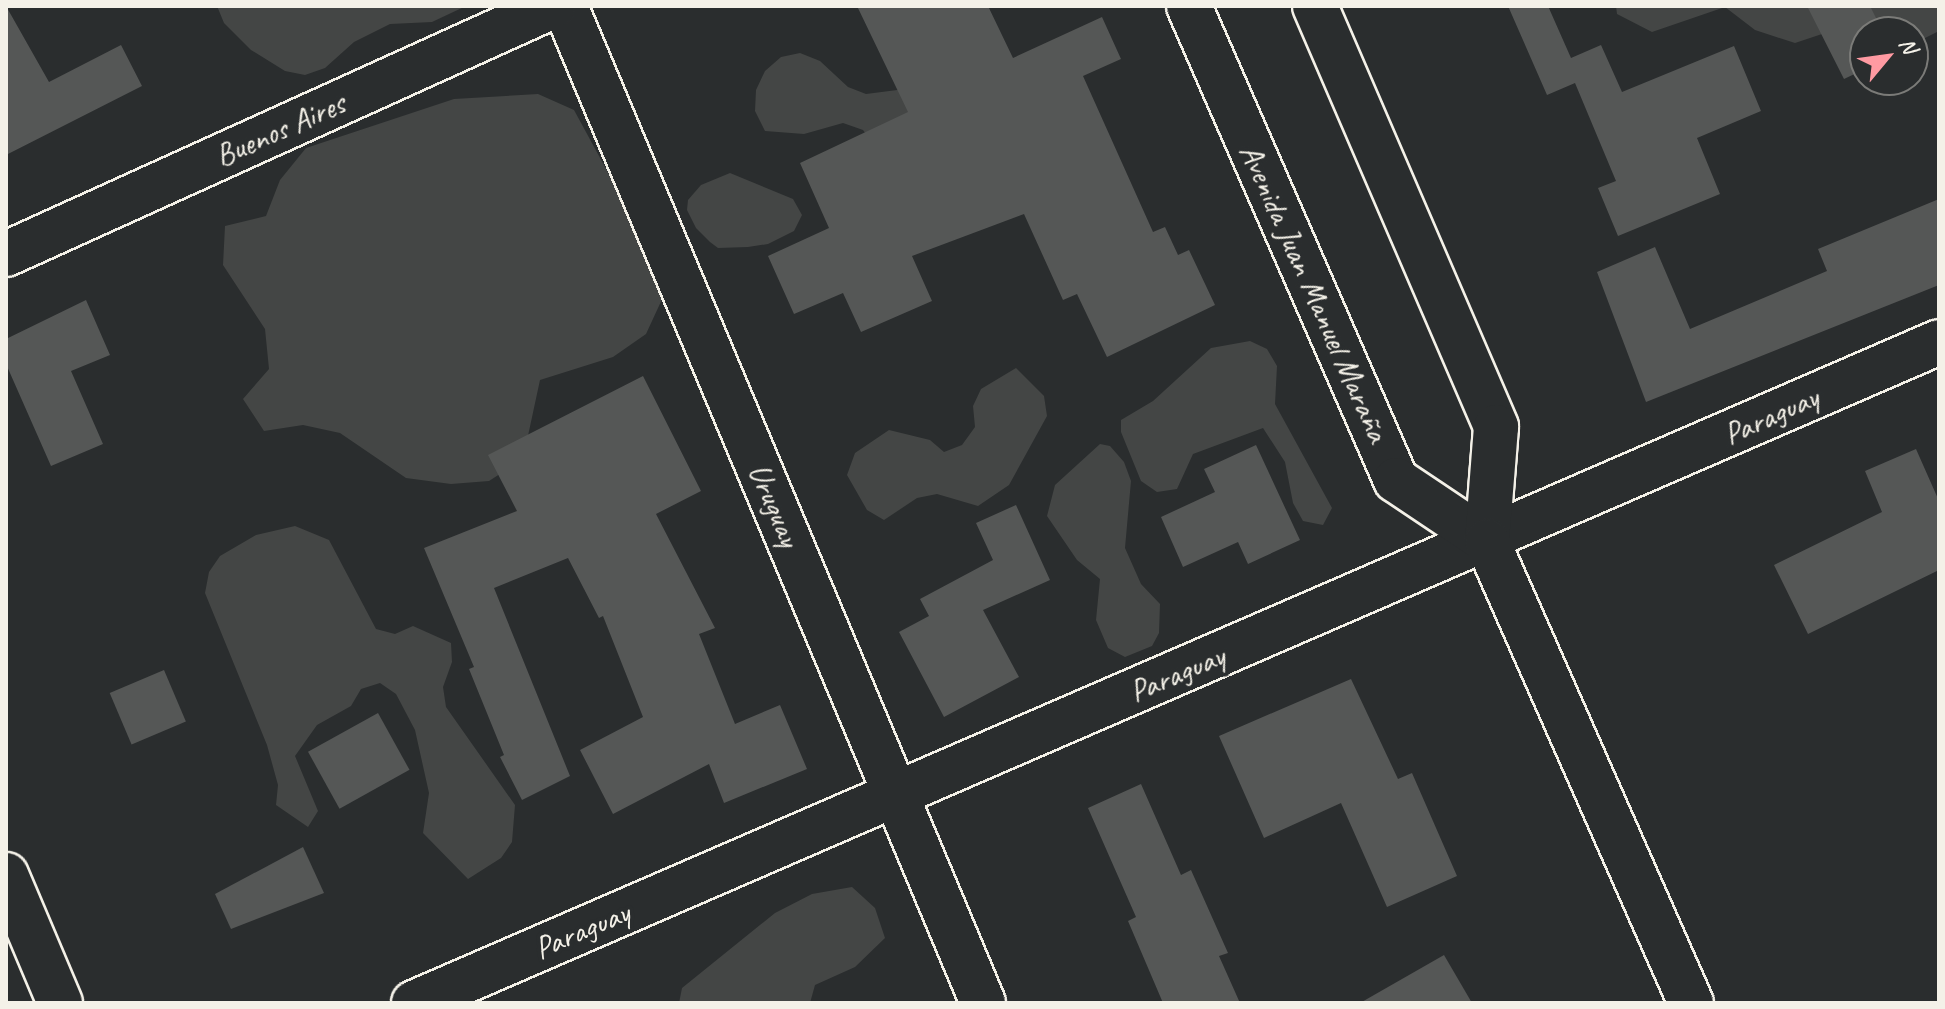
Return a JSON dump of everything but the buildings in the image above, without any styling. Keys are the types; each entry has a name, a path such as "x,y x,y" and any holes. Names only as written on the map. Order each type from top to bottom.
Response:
{"street":[{"name":"Buenos Aires","path":"6,254 553,6"},
{"name":"Uruguay","path":"565,6 983,1003"},
{"name":"Avenida Juan Manuel Maraña","path":"1189,6 1396,480 1487,541"},
{"path":"1315,6 1496,427 1487,541 1691,1003"},
{"name":"Paraguay","path":"414,1003 1487,541 1939,342"},
{"path":"6,875 60,1003"}],"shaded area":[{"path":"217,6 466,6 432,22 390,24 354,42 325,68 305,75 285,71 251,50 224,23"},
{"path":"1616,6 1939,6 1939,31 1929,36 1929,16 1849,16 1849,30 1834,30 1795,43 1755,30 1725,7 1652,32 1617,14"},
{"path":"800,53 820,61 848,87 866,94 905,89 914,100 886,161 863,130 843,123 804,134 765,131 755,111 756,90 765,71 781,57"},
{"path":"538,94 574,110 654,257 664,295 646,334 613,357 540,380 523,459 489,481 451,484 406,478 340,433 303,425 264,431 243,399 269,369 265,329 223,265 225,226 266,216 280,180 306,148 454,99"},
{"path":"730,173 793,199 802,215 794,231 768,244 748,247 718,248 710,242 696,228 687,210 688,200 701,185"},
{"path":"1250,341 1267,349 1277,366 1275,404 1332,508 1323,525 1303,521 1293,503 1285,462 1263,428 1193,454 1177,489 1157,492 1141,481 1121,432 1121,420 1153,401 1211,348"},
{"path":"1016,368 1044,396 1047,416 1009,485 978,506 937,494 917,498 884,520 867,510 847,475 855,453 889,430 930,440 944,452 962,445 975,427 973,406 981,389"},
{"path":"1100,444 1110,446 1124,462 1131,481 1125,548 1141,584 1160,604 1159,633 1152,646 1125,657 1108,648 1096,620 1100,579 1077,560 1047,516 1055,485"},
{"path":"295,526 329,540 376,629 395,634 413,626 451,643 452,662 443,687 446,707 515,805 512,842 501,858 468,879 423,833 429,793 415,730 396,694 380,683 361,689 351,706 317,725 295,756 318,811 308,827 276,805 278,785 267,745 205,593 209,572 220,556 256,535"},
{"path":"852,887 875,908 885,938 855,967 815,985 810,1003 679,1003 682,988 775,913 812,894"}]}
